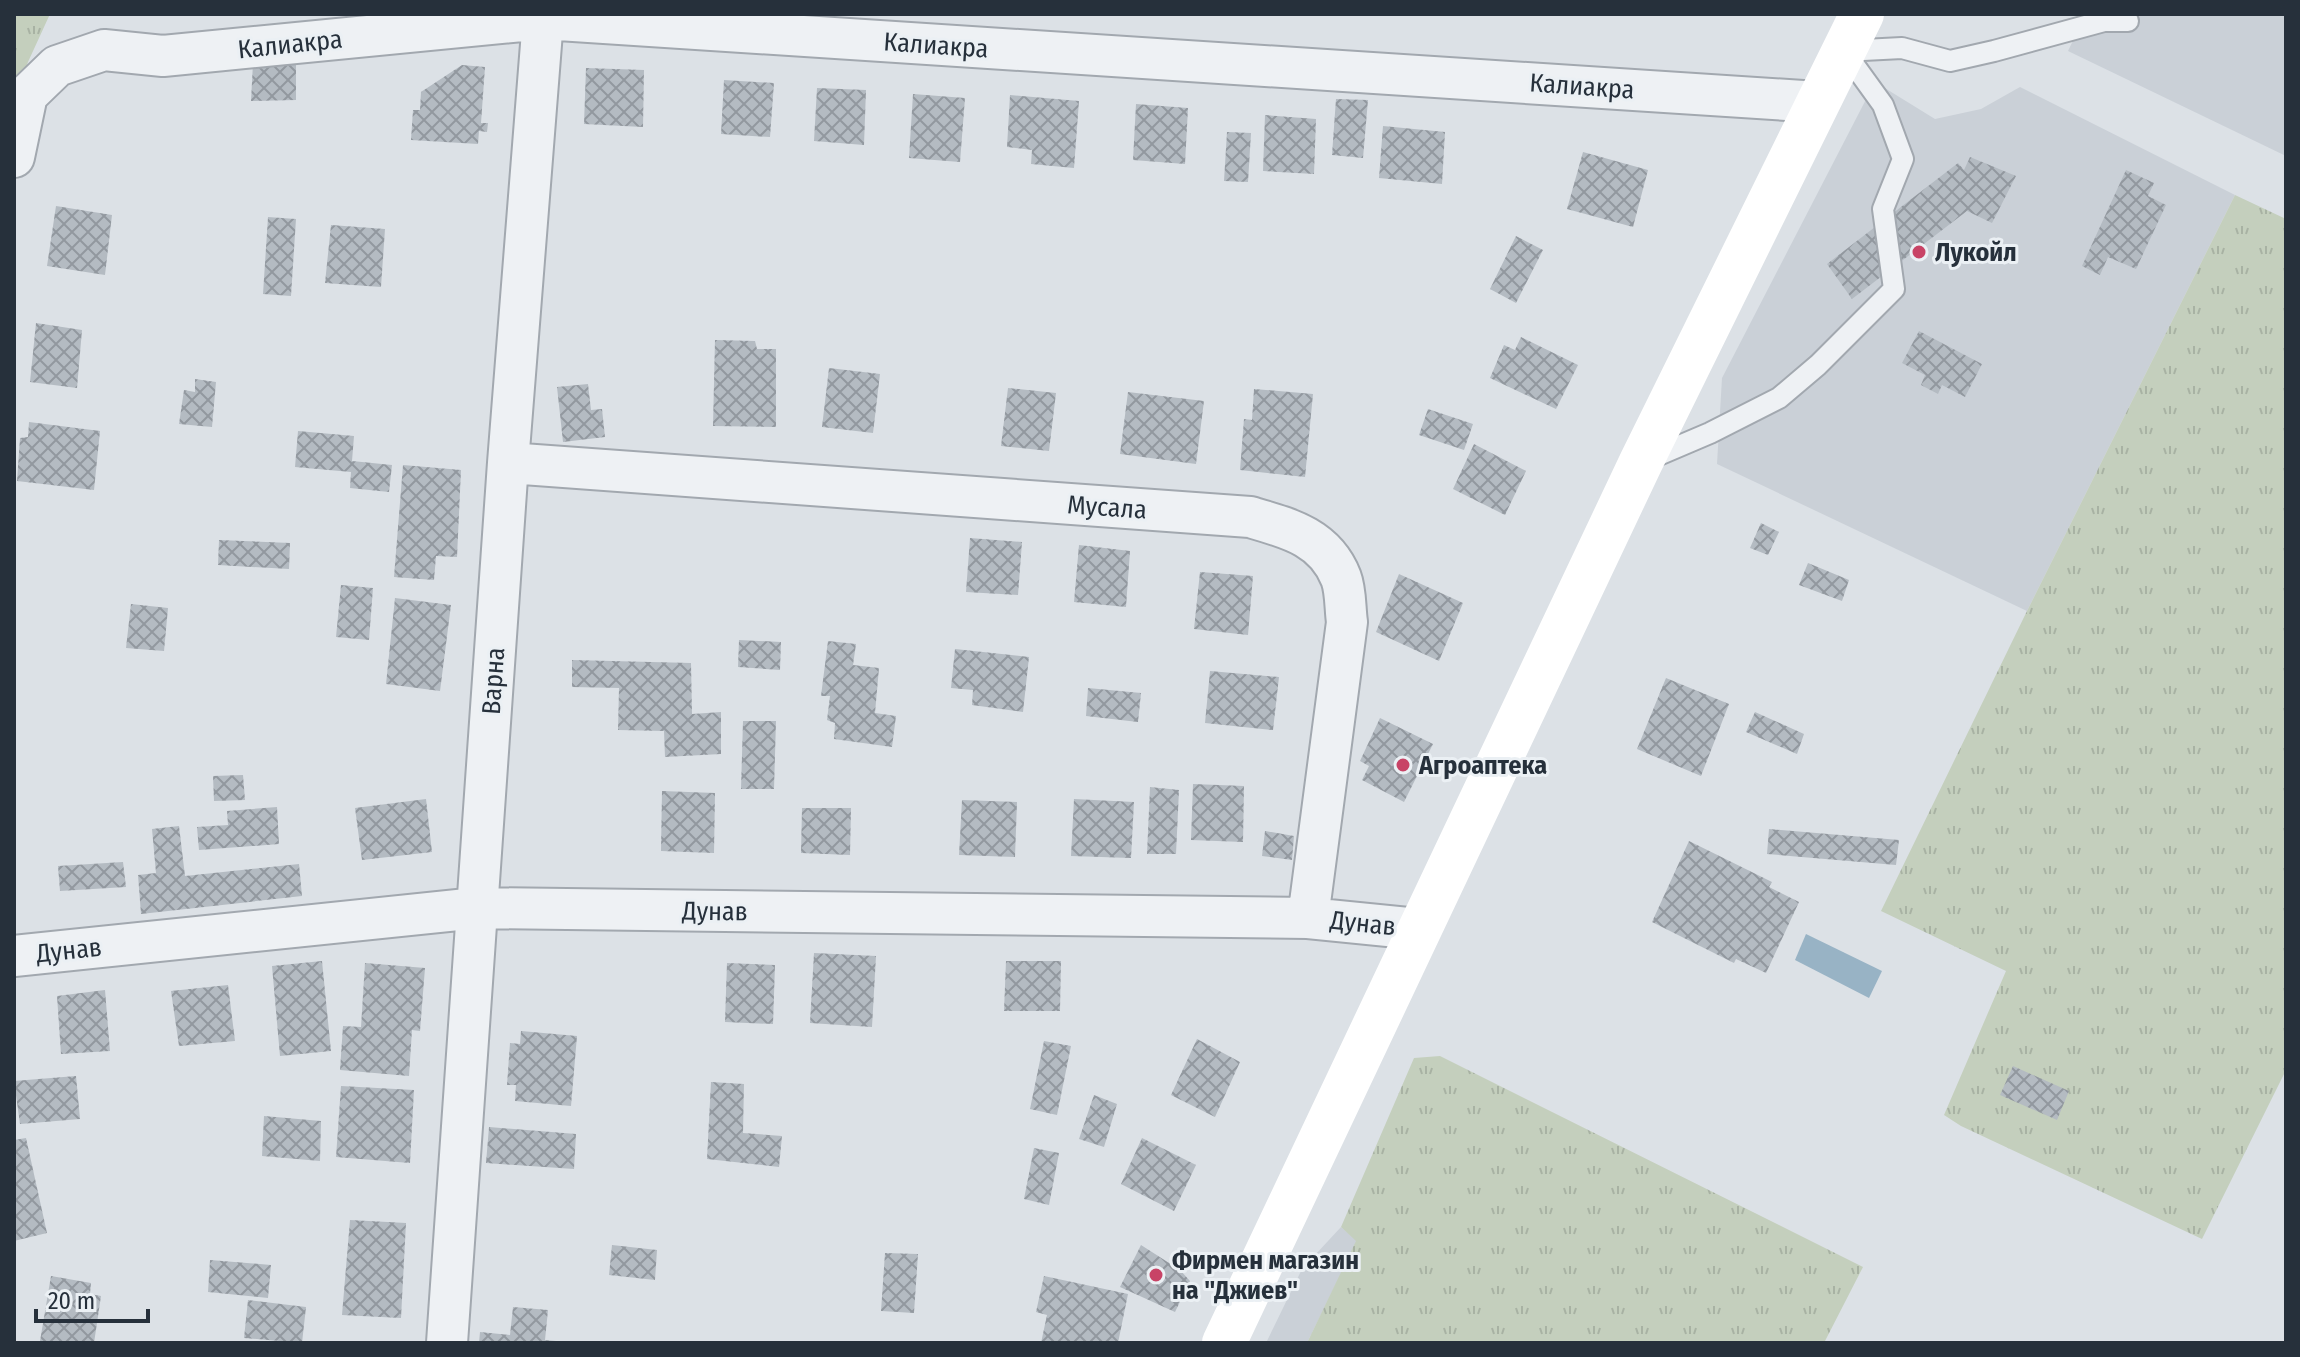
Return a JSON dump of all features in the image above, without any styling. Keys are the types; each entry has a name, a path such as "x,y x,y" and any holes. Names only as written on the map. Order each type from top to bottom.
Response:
{"main road":[{"path":"1224,1343 1641,462 1853,32"}],"street":[{"name":"Калиакра","path":"14,157 27,95 57,66 104,50 163,56 337,26 543,19 1818,102"},
{"name":"Варна","path":"447,1343 508,463 543,19"},
{"name":"Мусала","path":"508,463 1250,517 1293,530 1326,551 1342,580 1347,622 1308,918"},
{"name":"Дунав","path":"14,956 477,908 1308,918 1418,929"}],"lane":[{"path":"1853,32 1950,61 2104,21 2128,21"},
{"path":"1641,462 1710,433 1779,398 1818,365 1894,289 1883,209 1903,159 1853,32"}],"shaded area":[{"path":"2086,14 2286,14 2286,156 2068,51"},
{"path":"1875,82 1935,119 1981,109 2020,87 2235,195 2027,611 1717,464 1722,378"},
{"path":"1341,1227 1357,1241 1307,1343 1266,1343 1302,1269"}],"green space":[{"path":"14,14 50,14 14,101"},
{"path":"2235,195 2286,219 2286,1070 2202,1239 1961,1126 1944,1115 2006,971 1881,911"},
{"path":"1440,1056 1863,1267 1824,1343 1307,1343 1356,1241 1341,1227 1414,1058"}],"water":[{"path":"1806,934 1882,971 1869,998 1795,960"}],"building":[{"path":"253,63 296,63 296,100 251,101"},
{"path":"462,65 485,67 481,123 488,123 487,132 479,131 478,144 411,140 413,110 420,110 421,92"},
{"path":"586,68 644,70 643,127 584,124"},
{"path":"724,80 774,83 770,137 721,134"},
{"path":"817,88 866,90 864,145 814,141"},
{"path":"913,94 965,98 960,162 909,158"},
{"path":"1010,95 1079,101 1074,168 1031,164 1032,150 1007,147"},
{"path":"1336,99 1368,100 1363,158 1332,155"},
{"path":"1136,104 1188,108 1185,164 1133,160"},
{"path":"1265,115 1316,119 1314,174 1263,171"},
{"path":"1383,126 1445,132 1442,184 1379,178"},
{"path":"1227,132 1251,133 1248,182 1224,181"},
{"path":"1583,152 1648,170 1633,227 1567,209"},
{"path":"1970,157 2016,176 1992,223 1967,211 1852,299 1827,264 1958,163 1964,170"},
{"path":"2126,170 2154,183 2148,196 2166,205 2136,269 2108,257 2100,275 2082,266"},
{"path":"56,206 112,215 105,275 47,266"},
{"path":"268,217 296,219 291,296 263,294"},
{"path":"331,225 385,229 381,287 325,283"},
{"path":"1516,236 1543,250 1516,303 1490,289"},
{"path":"36,323 82,330 77,388 30,382"},
{"path":"1919,331 1982,364 1965,397 1942,385 1938,394 1921,385 1925,375 1902,363"},
{"path":"1521,337 1578,365 1556,409 1490,378 1504,345 1515,350"},
{"path":"715,340 755,341 757,349 776,349 776,427 713,426"},
{"path":"829,368 880,374 873,433 822,427"},
{"path":"195,379 216,382 212,427 179,424 184,390 195,392"},
{"path":"588,384 591,410 602,409 605,437 563,442 557,387"},
{"path":"1008,388 1056,393 1049,451 1001,446"},
{"path":"1254,389 1313,394 1305,477 1240,470 1244,419 1252,420"},
{"path":"1128,392 1204,401 1196,464 1120,454"},
{"path":"1428,409 1473,424 1464,450 1419,435"},
{"path":"29,422 100,431 94,490 17,481 20,438 28,437"},
{"path":"298,431 354,436 352,461 392,465 389,492 350,488 351,472 295,467"},
{"path":"1474,444 1526,471 1505,515 1453,489"},
{"path":"403,465 461,470 457,557 436,556 434,580 394,577"},
{"path":"1761,523 1779,532 1768,555 1750,548"},
{"path":"970,538 1022,542 1018,595 966,592"},
{"path":"219,540 290,543 289,569 218,565"},
{"path":"1079,545 1130,551 1126,607 1074,602"},
{"path":"1808,563 1849,580 1842,601 1799,585"},
{"path":"1200,572 1253,576 1248,635 1194,629"},
{"path":"1399,574 1463,603 1439,661 1376,632"},
{"path":"341,585 373,588 369,640 336,637"},
{"path":"395,598 451,605 440,691 386,684"},
{"path":"131,604 168,608 164,651 126,648"},
{"path":"739,640 781,642 780,670 738,667"},
{"path":"828,641 856,644 853,665 879,668 875,713 896,716 892,747 834,739 835,723 827,720 830,696 821,696"},
{"path":"955,649 1029,657 1023,712 972,705 973,690 951,688"},
{"path":"572,660 691,663 692,714 721,712 721,754 665,757 664,731 618,730 619,688 572,687"},
{"path":"1210,671 1279,677 1273,730 1205,723"},
{"path":"1666,678 1729,704 1701,776 1637,749"},
{"path":"1088,688 1141,693 1138,722 1086,716"},
{"path":"1755,712 1804,734 1797,754 1746,732"},
{"path":"1380,718 1433,744 1404,802 1362,780 1369,766 1360,761"},
{"path":"743,721 776,721 774,789 741,789"},
{"path":"243,775 245,800 214,801 213,776"},
{"path":"1193,784 1244,786 1243,842 1191,840"},
{"path":"1150,787 1179,790 1176,854 1147,854"},
{"path":"662,791 715,793 714,853 661,851"},
{"path":"426,799 432,852 362,860 355,808"},
{"path":"1074,799 1134,802 1131,858 1071,856"},
{"path":"962,800 1017,802 1015,857 959,855"},
{"path":"277,807 279,844 199,850 197,827 228,825 227,811"},
{"path":"802,808 851,808 850,855 801,853"},
{"path":"179,826 185,876 299,864 302,896 141,914 138,875 156,873 152,829"},
{"path":"1769,829 1899,840 1896,865 1767,854"},
{"path":"1265,831 1294,836 1292,860 1262,856"},
{"path":"1689,841 1772,882 1769,887 1799,902 1766,973 1736,959 1734,963 1652,922"},
{"path":"123,862 126,887 60,891 58,866"},
{"path":"814,953 876,956 872,1027 810,1023"},
{"path":"322,961 331,1051 280,1056 272,966"},
{"path":"1006,961 1061,961 1060,1011 1004,1011"},
{"path":"365,963 425,968 420,1031 412,1030 409,1076 340,1070 343,1026 361,1027"},
{"path":"727,963 775,965 773,1024 725,1022"},
{"path":"228,985 235,1041 179,1046 171,991"},
{"path":"105,990 110,1051 61,1054 57,996"},
{"path":"521,1031 577,1036 571,1106 515,1101 516,1085 507,1085 510,1043 520,1044"},
{"path":"1197,1039 1240,1062 1215,1117 1171,1095"},
{"path":"1044,1041 1071,1046 1057,1115 1030,1109"},
{"path":"2013,1066 2069,1091 2057,1120 2000,1095"},
{"path":"76,1076 80,1119 20,1124 14,1081"},
{"path":"711,1082 744,1084 743,1133 782,1136 779,1167 707,1159"},
{"path":"341,1086 414,1090 410,1163 336,1157"},
{"path":"1094,1095 1117,1104 1104,1147 1079,1139"},
{"path":"264,1116 321,1121 320,1161 262,1156"},
{"path":"489,1127 576,1134 574,1169 486,1163"},
{"path":"26,1138 47,1233 14,1241 14,1140"},
{"path":"1142,1138 1196,1165 1174,1211 1121,1184"},
{"path":"1034,1148 1059,1153 1049,1205 1024,1199"},
{"path":"350,1220 406,1223 401,1318 342,1315"},
{"path":"612,1245 657,1250 655,1280 609,1275"},
{"name":"Фирмен магазин на \"Джиев\"","path":"1141,1245 1180,1270 1190,1281 1175,1312 1120,1287"},
{"path":"885,1253 918,1254 914,1313 881,1311"},
{"path":"210,1260 271,1265 268,1298 208,1292"},
{"path":"51,1276 91,1283 90,1294 101,1296 94,1343 40,1341"},
{"path":"1044,1276 1128,1294 1118,1343 1041,1343 1047,1315 1036,1312"},
{"path":"248,1300 306,1307 302,1343 244,1338"},
{"path":"513,1307 548,1310 545,1340 556,1343 479,1343 480,1332 510,1335"}],"place":[{"name":"Лукойл","path":"1919,252"},
{"name":"Агроаптека","path":"1403,765"},
{"name":"Фирмен магазин на \"Джиев\"","path":"1156,1275"}]}
